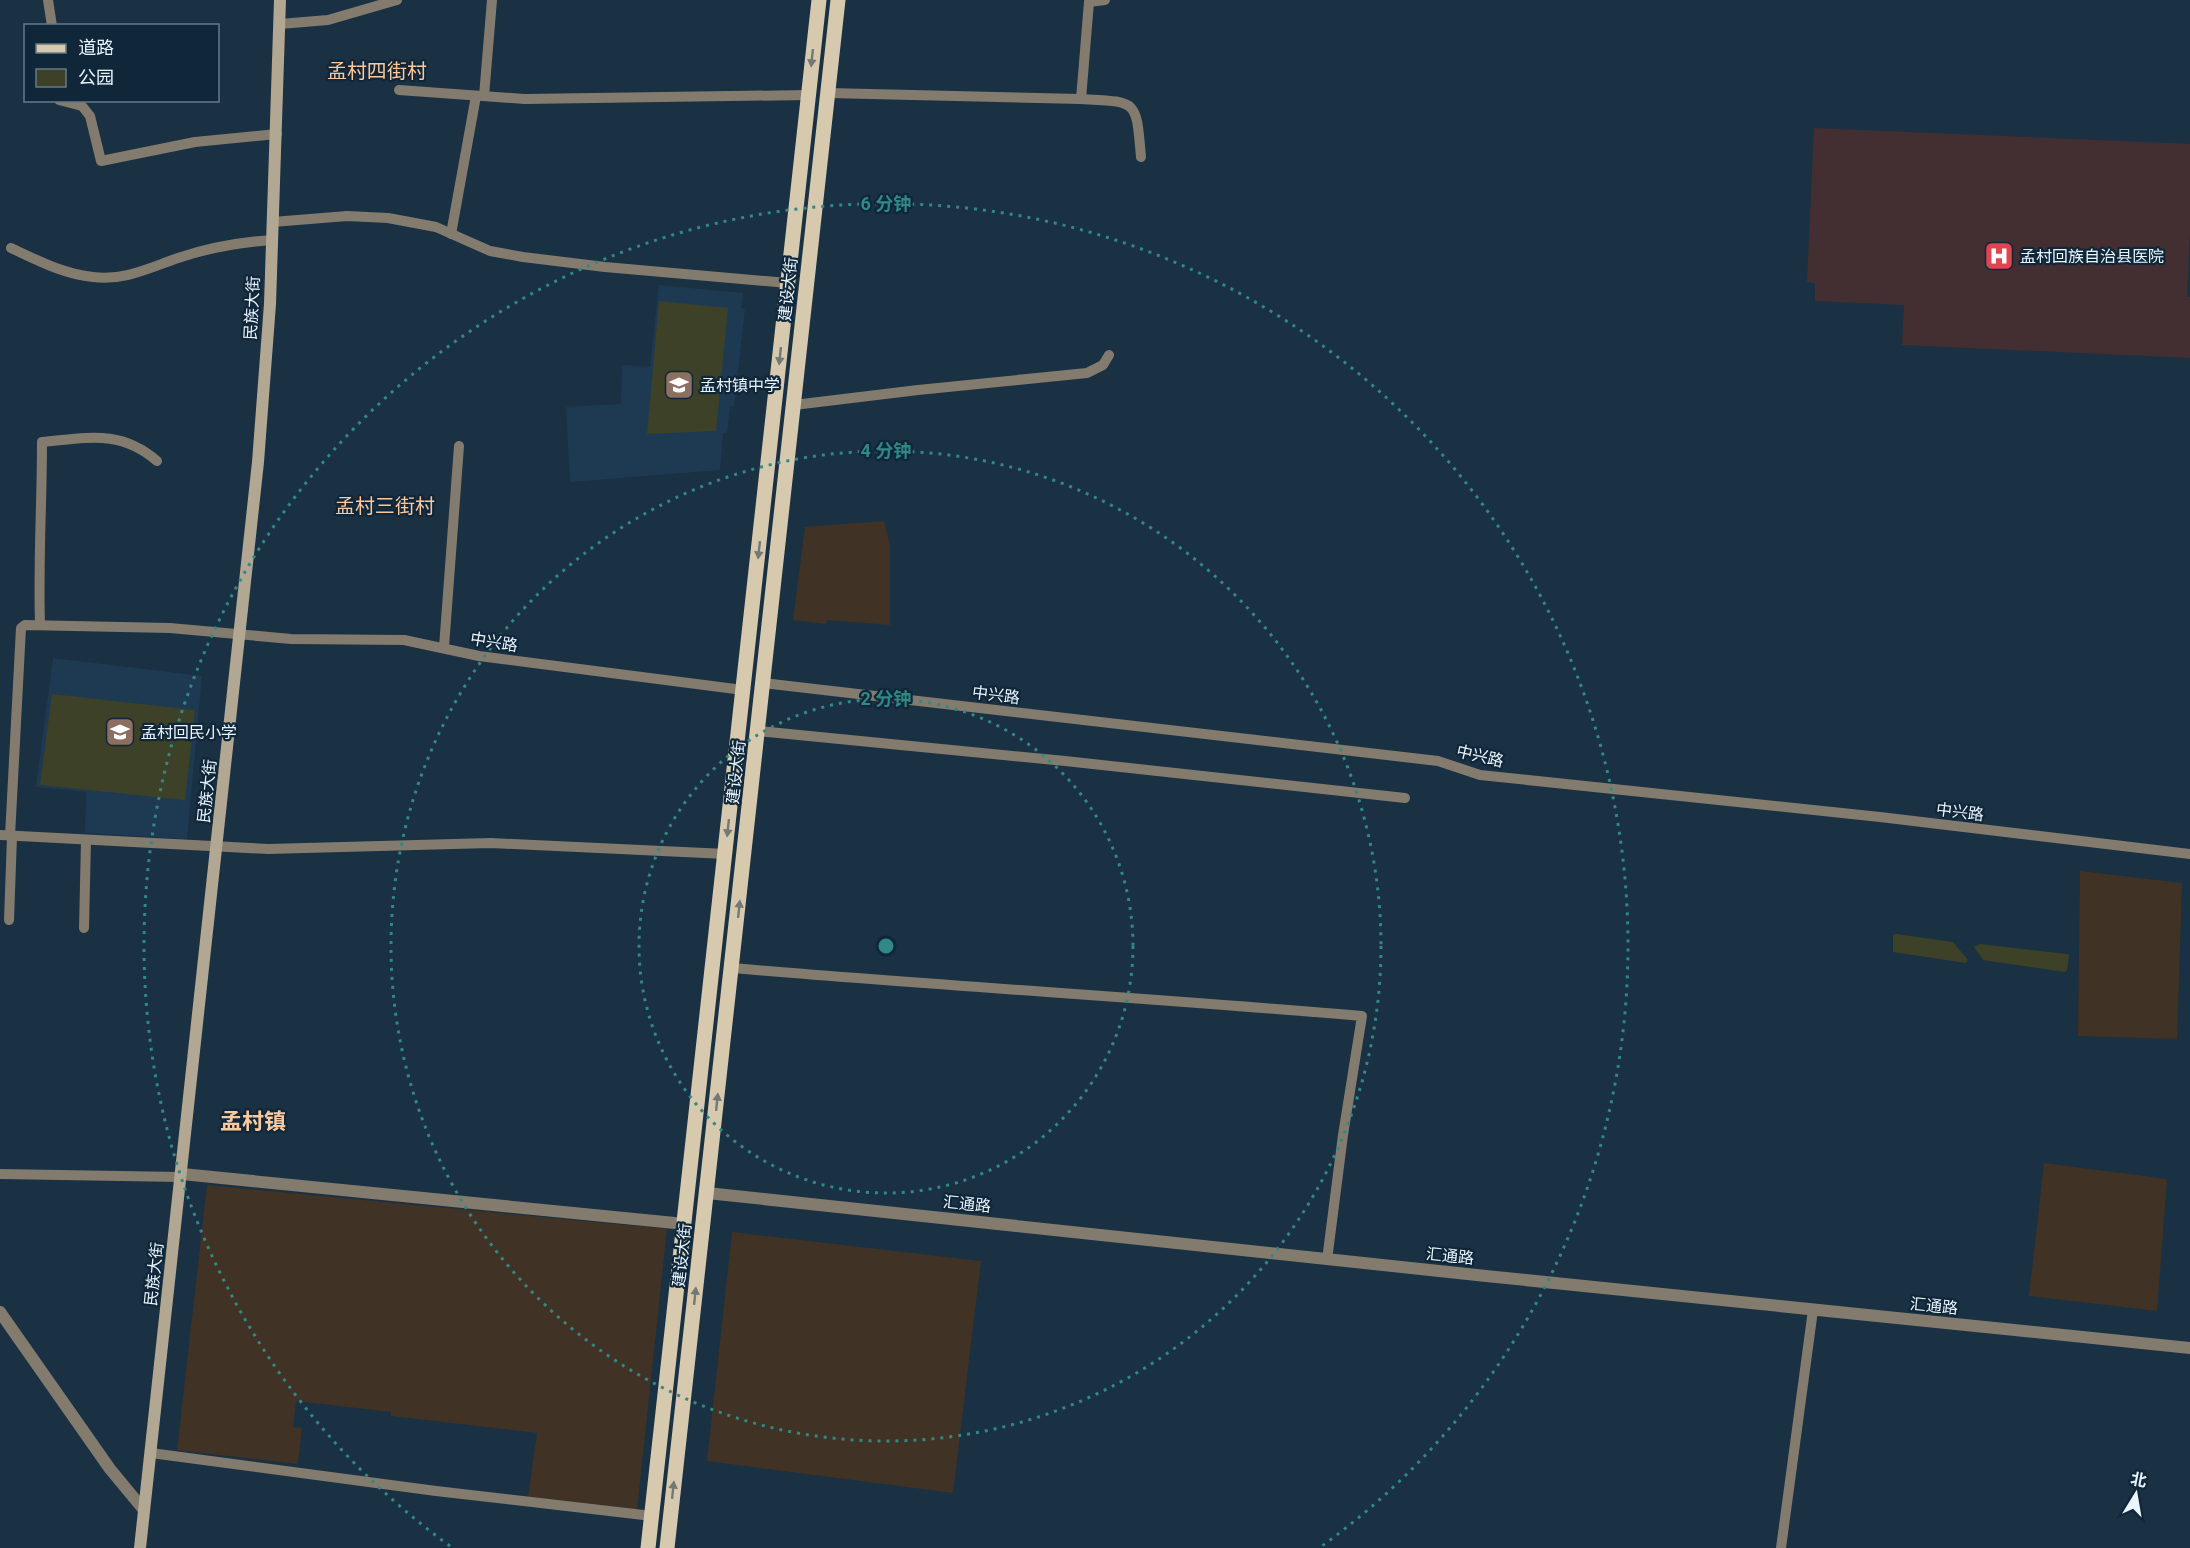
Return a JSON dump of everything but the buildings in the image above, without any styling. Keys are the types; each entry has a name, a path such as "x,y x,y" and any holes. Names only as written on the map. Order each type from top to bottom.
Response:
{"main road":[{"name":"民族大街","path":"140,1548 218,847 258,462 273,240 280,0"},
{"name":"建设大街","path":"648,1548 819,0"},
{"name":"建设大街","path":"667,1548 838,0"}],"street":[{"path":"48,0 52,24"},
{"path":"280,24 328,20 397,0"},
{"path":"451,234 480,96 492,0"},
{"path":"1081,99 1089,2 1105,0"},
{"path":"399,90 525,99 808,95"},
{"path":"828,93 1122,101 1130,106 1137,116 1141,157"},
{"path":"67,102 82,106 90,116 101,161 195,142 277,134"},
{"path":"273,222 368,216 436,227 490,251 523,257 606,267 788,283"},
{"path":"11,248 74,274 112,278 129,276 200,252 273,240"},
{"path":"794,405 1087,373 1103,365 1109,355"},
{"path":"9,920 7,836 21,628 25,625 40,624 42,442 99,436 112,438 122,440 157,461"},
{"path":"444,647 459,446"},
{"name":"中兴路","path":"40,624 170,628 291,639 384,638 444,647 479,656 743,690"},
{"name":"中兴路","path":"763,684 1438,761 1480,775 2190,854"},
{"path":"758,731 1405,798"},
{"path":"7,836 268,849 491,843 726,854"},
{"path":"84,928 86,840"},
{"path":"732,968 912,984 1228,1004 1362,1016 1327,1260"},
{"path":"0,1174 181,1175 685,1224"},
{"name":"汇通路","path":"707,1193 1327,1260 2190,1348"},
{"path":"1781,1548 1813,1310"},
{"path":"0,1312 110,1469 144,1510"},
{"path":"150,1453 436,1491 652,1516"}],"shaded area":[{"name":"孟村回族自治县医院","path":"1814,128 2190,144 2187,297 2190,297 2190,358 1902,345 1904,305 1815,301 1815,283 1807,282"},
{"name":"孟村镇中学","path":"659,285 743,293 741,308 745,309 734,406 730,406 727,433 723,433 720,470 570,482 566,407 621,404 622,365 650,367"},
{"path":"884,521 890,545 890,625 827,620 826,624 793,620 805,527"},
{"name":"孟村回民小学","path":"53,658 202,676 187,839 85,833 86,792 36,787"},
{"path":"2080,871 2182,883 2177,1039 2078,1036"},
{"path":"2044,1163 2167,1179 2157,1311 2029,1296"},
{"path":"207,1185 667,1229 637,1510 528,1498 537,1433 391,1416 391,1412 296,1401 293,1427 302,1428 298,1464 177,1450"},
{"path":"732,1232 981,1261 953,1493 707,1461"}],"green space":[{"path":"659,301 728,308 716,431 647,434"},
{"path":"52,694 195,710 185,800 40,785"},
{"path":"1893,935 1953,942 1968,960 1966,963 1893,952"},
{"path":"1980,944 2067,954 2069,955 2067,970 2065,972 1983,960 1974,947"}],"place":[{"name":"孟村回族自治县医院","path":"1999,256"},
{"name":"孟村镇中学","path":"679,385"},
{"name":"孟村回民小学","path":"120,732"}],"district":[{"name":"孟村四街村","path":"377,71"},
{"name":"孟村三街村","path":"385,506"},
{"name":"孟村镇","path":"253,1121"}]}
